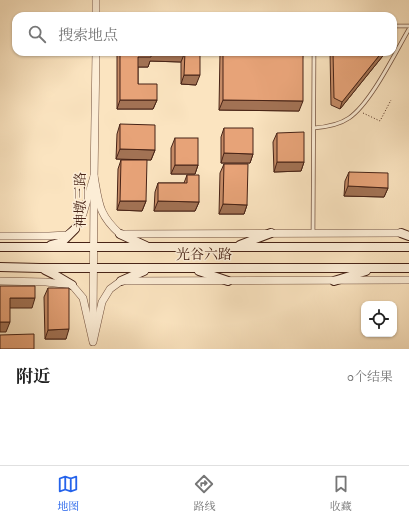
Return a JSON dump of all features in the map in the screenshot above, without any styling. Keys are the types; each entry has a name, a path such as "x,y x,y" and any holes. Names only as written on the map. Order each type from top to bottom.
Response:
{"main road":[{"path":"42,247 62,242 75,229"},
{"path":"120,234 150,247"},
{"path":"235,247 271,234"},
{"name":"光谷六路","path":"0,247 409,247"},
{"name":"光谷六路","path":"0,267 94,269 409,268"},
{"path":"40,268 55,275 72,286"},
{"path":"121,281 150,268"},
{"path":"192,268 228,281"},
{"path":"334,281 376,268"}],"street":[{"path":"96,0 96,12"},
{"name":"神墩三路","path":"93,345 96,56"},
{"path":"0,236 66,235 75,229 83,214 94,176"},
{"path":"94,176 101,210 110,224 120,234 406,234"},
{"path":"93,345 102,302 110,289 121,281 409,280"},
{"path":"0,281 46,282 72,286 83,298 93,345"}],"lane":[{"path":"397,26 409,28 397,50"},
{"path":"313,233 314,56"},
{"path":"314,128 336,124 349,118 365,102 394,56"}],"path":[{"path":"360,112 380,121 391,100"}],"building":[{"path":"120,56 151,56 138,57 138,84 157,84 157,100 120,100"},
{"path":"185,56 200,56 200,75 184,75"},
{"path":"223,56 303,56 303,101 223,100"},
{"path":"333,56 379,56 342,102 334,98"},
{"path":"120,124 155,125 155,150 120,149"},
{"path":"224,128 253,128 253,154 224,153"},
{"path":"304,132 304,162 277,162 277,133"},
{"path":"175,138 198,138 198,165 175,165"},
{"path":"121,160 147,160 146,201 120,201"},
{"path":"224,164 248,164 247,205 223,204"},
{"path":"349,172 388,173 388,188 348,186"},
{"path":"187,175 199,175 199,202 158,201 158,183 187,183"},
{"path":"0,286 35,286 35,298 10,298 10,322 0,322"},
{"path":"48,288 69,288 69,329 48,330"},
{"path":"34,334 34,349 0,349 0,335"}]}
